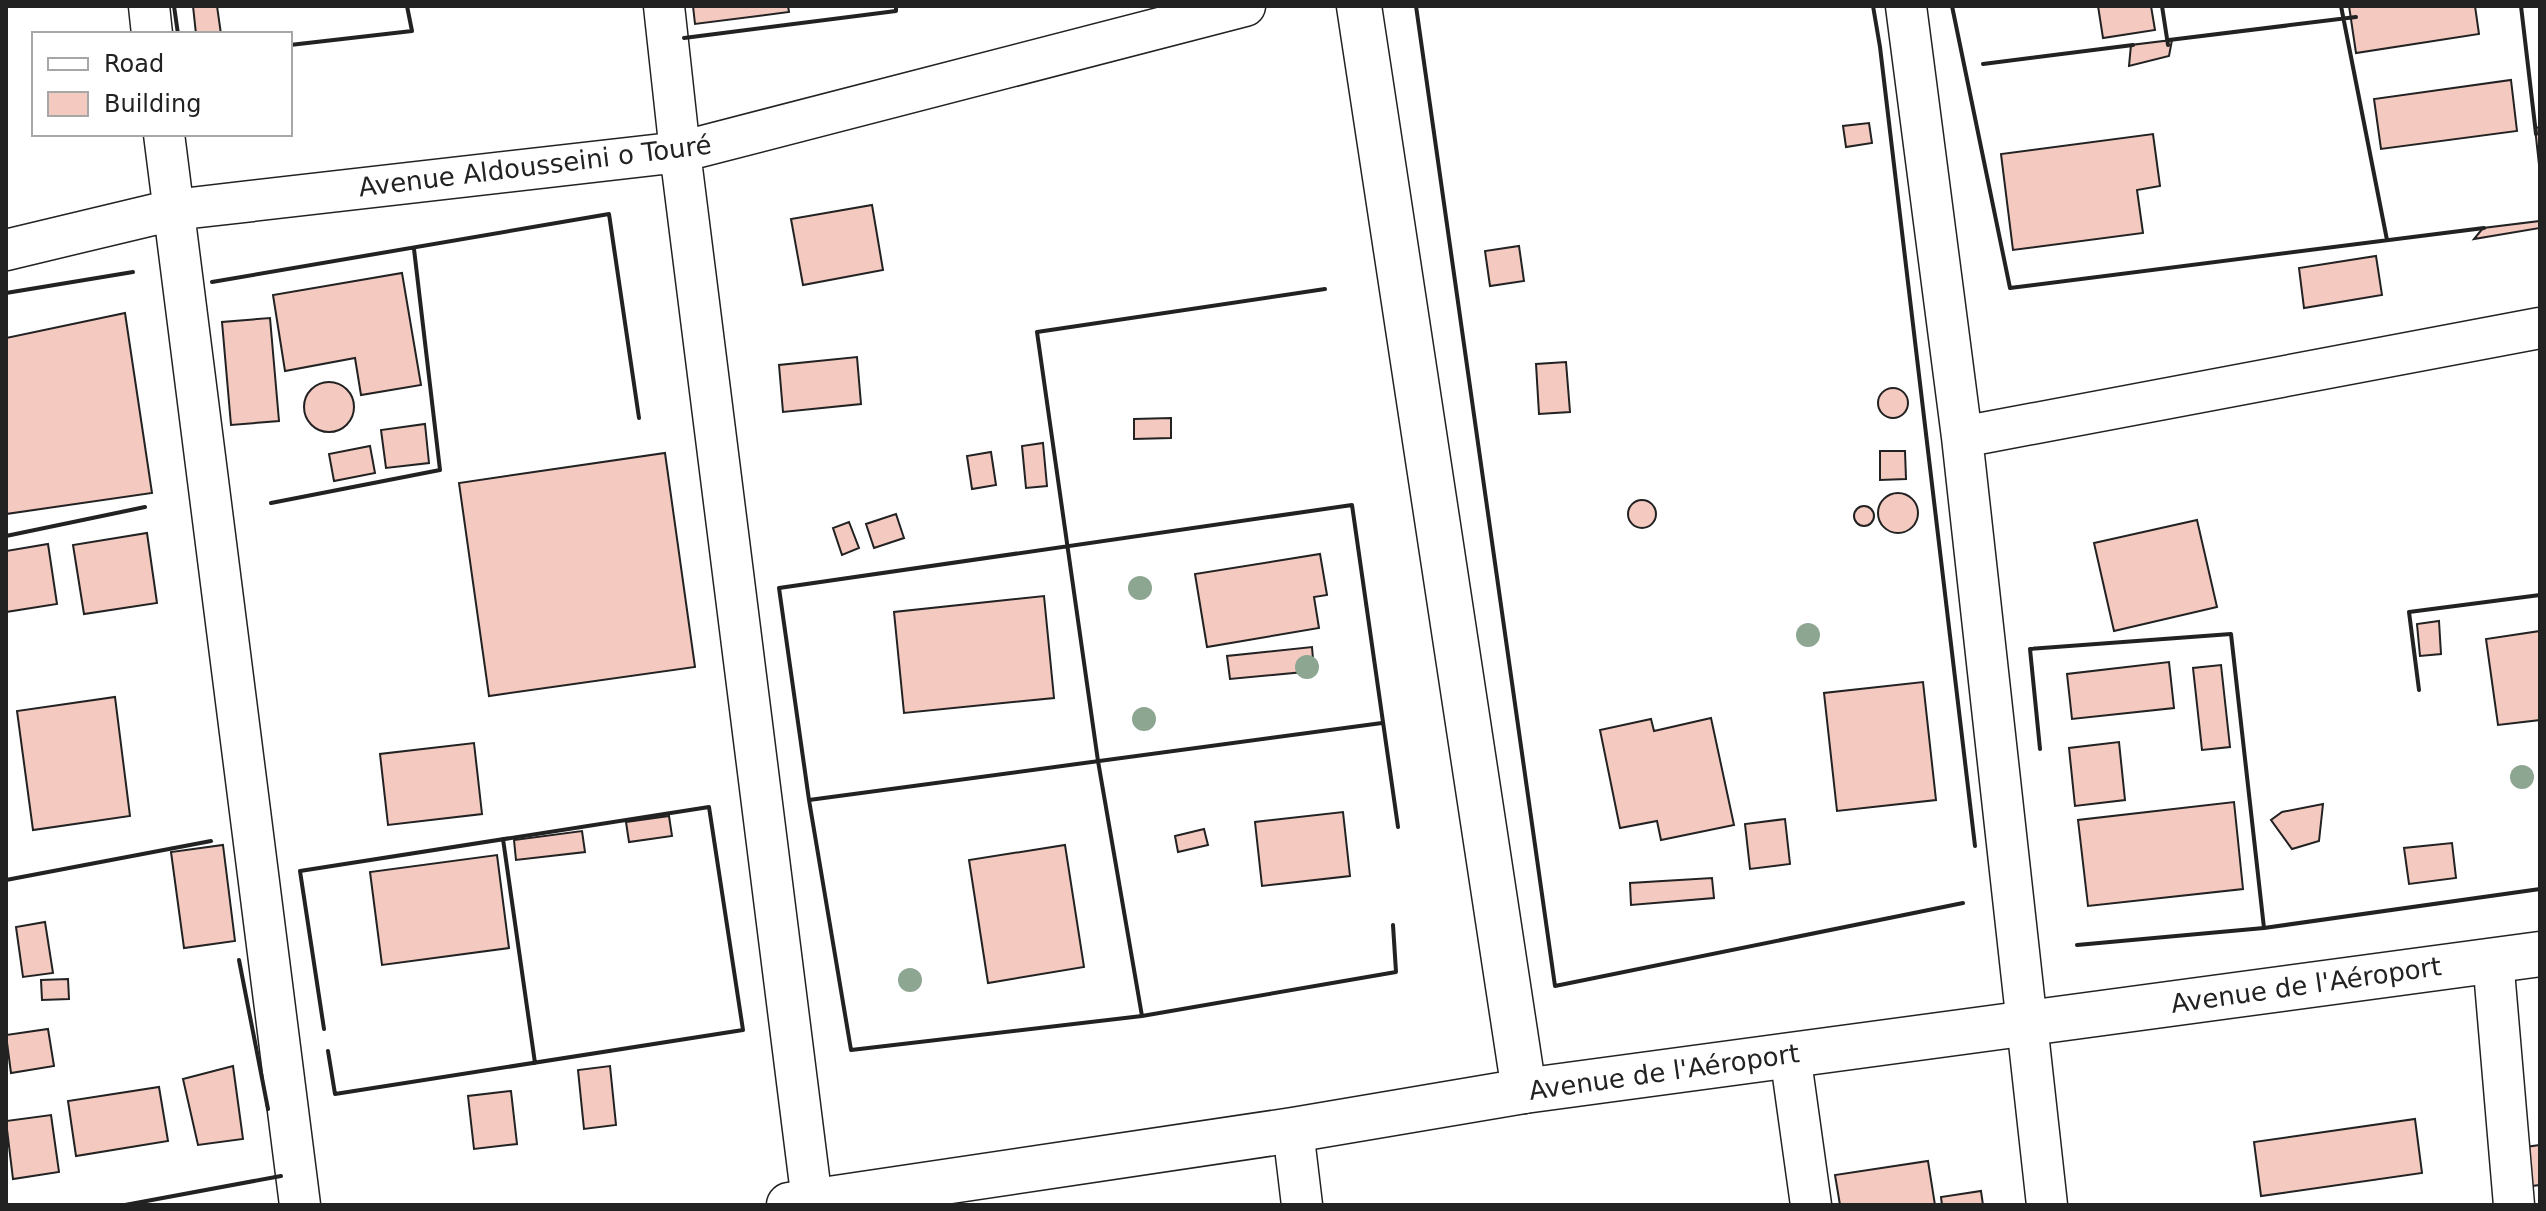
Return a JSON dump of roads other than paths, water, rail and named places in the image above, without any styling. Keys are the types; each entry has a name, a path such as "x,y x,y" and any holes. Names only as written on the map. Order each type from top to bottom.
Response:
{"main road":[{"path":"1359,6 1524,1091"},
{"name":"Avenue de l'Aéroport","path":"801,1203 1293,1130 1524,1091 2540,954"}],"street":[{"path":"149,6 152,32"},
{"path":"664,6 801,1203"},
{"name":"Avenue Aldousseini o Touré","path":"6,250 173,210 680,152 1245,6"},
{"path":"1906,6 1962,437 2047,1205"},
{"path":"164,136 300,1205"},
{"path":"1962,437 2540,328"},
{"path":"2493,959 2514,1205"},
{"path":"1790,1054 1811,1205"},
{"path":"1293,1130 1302,1205"}]}
